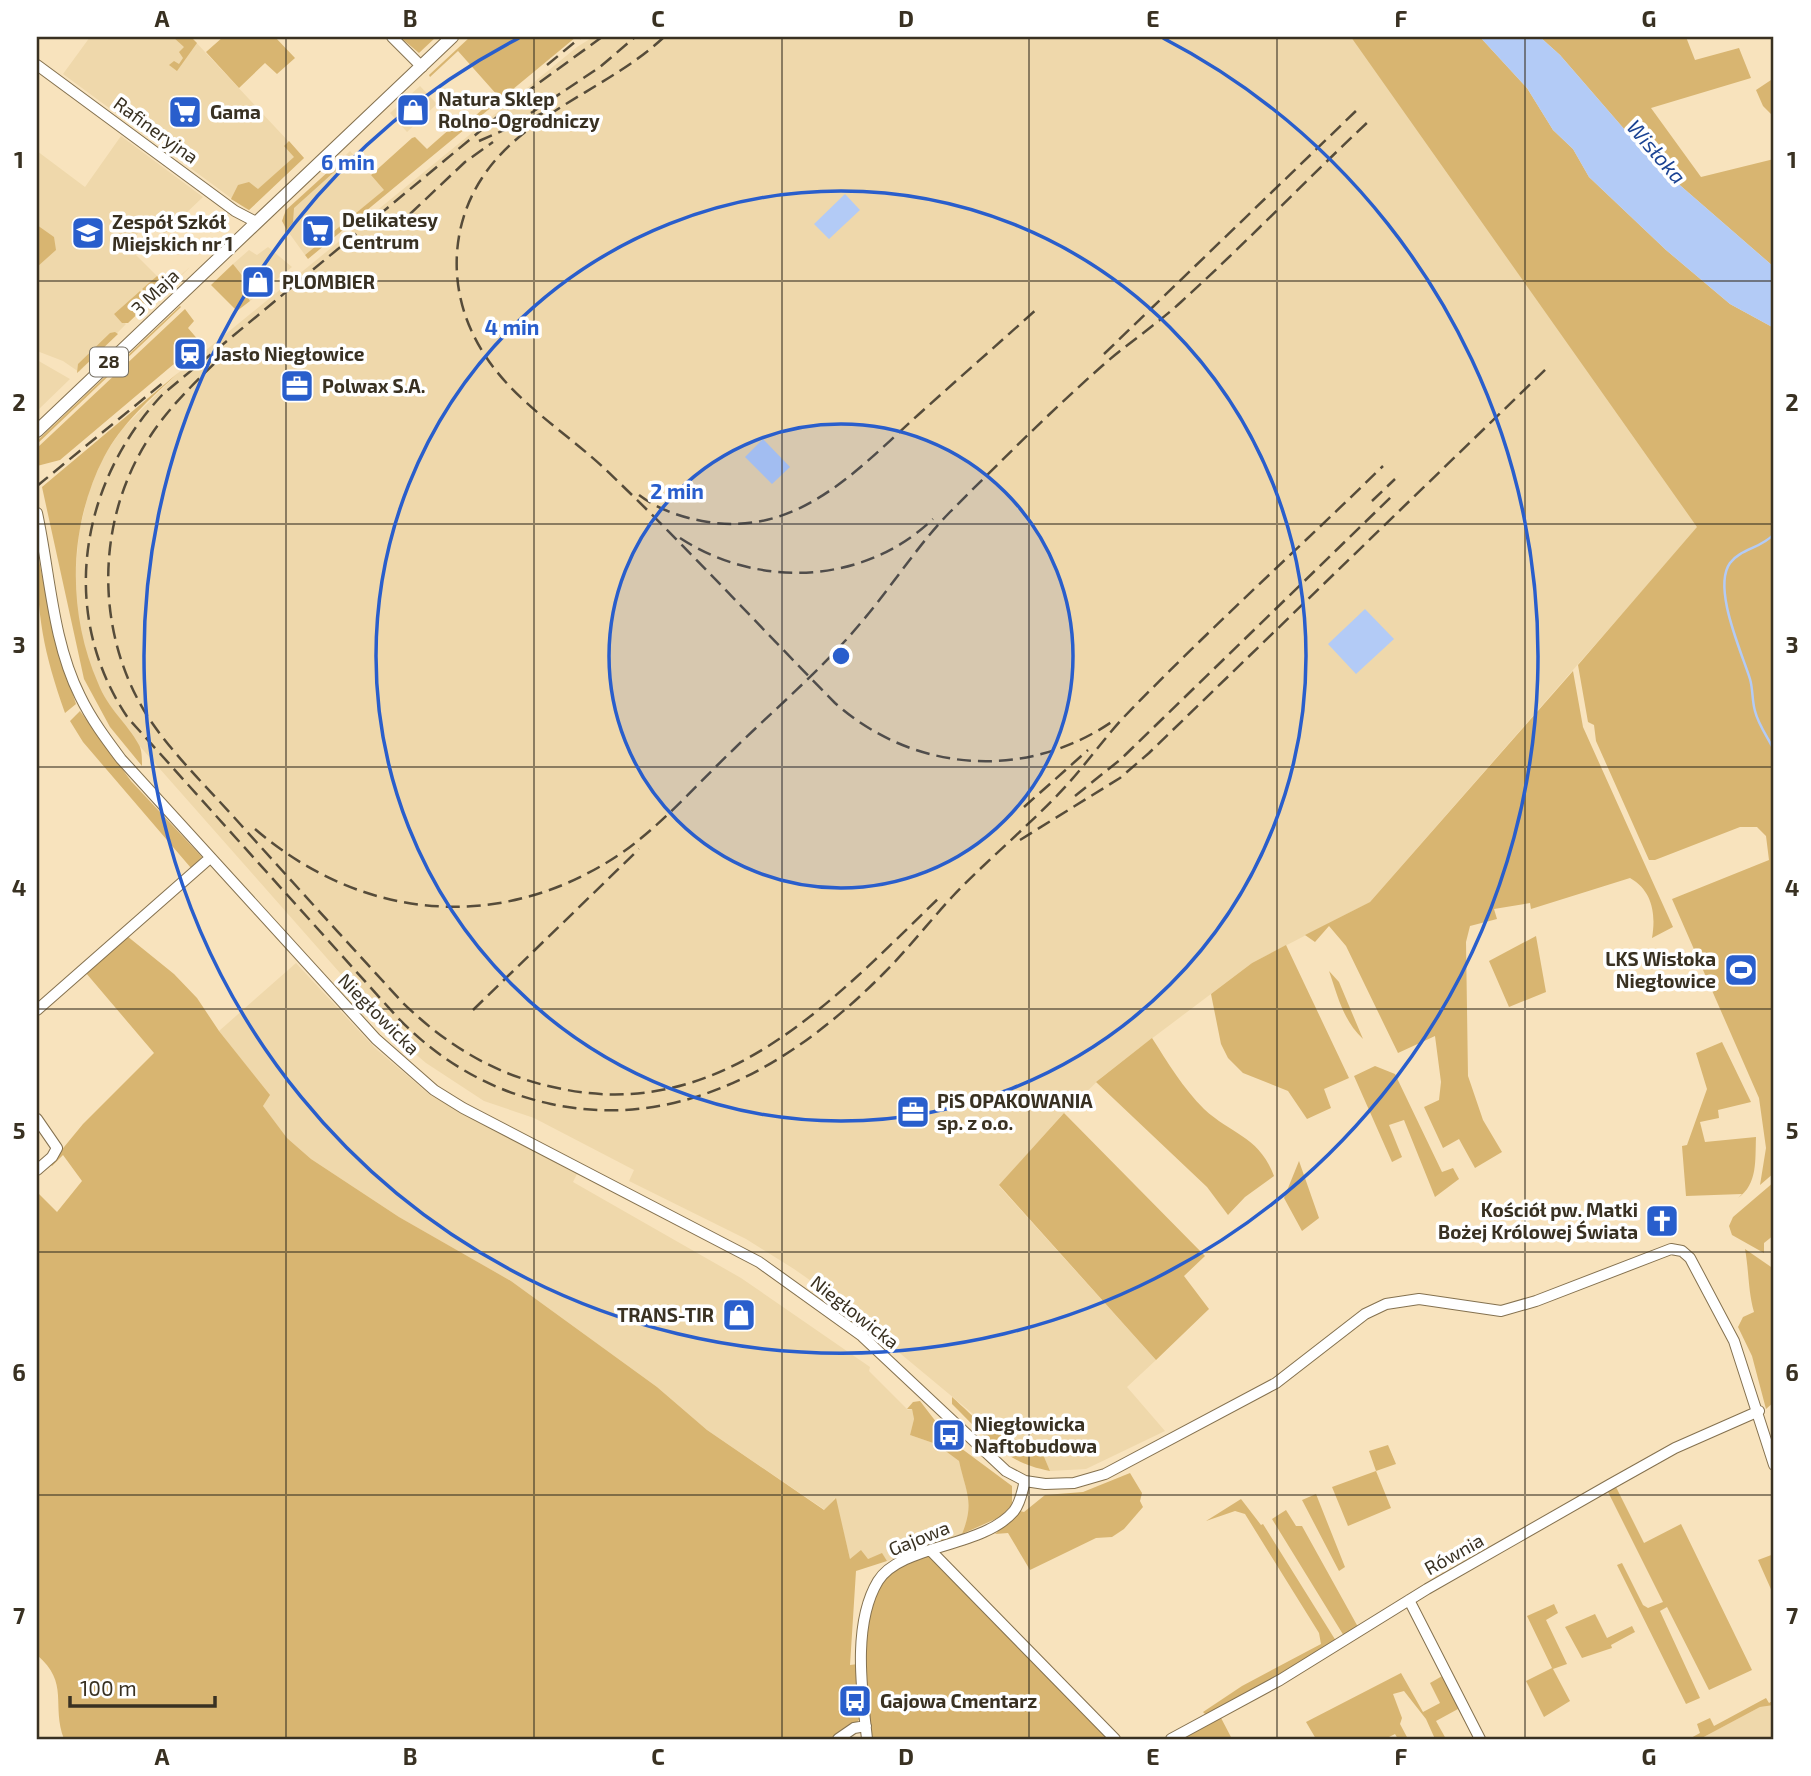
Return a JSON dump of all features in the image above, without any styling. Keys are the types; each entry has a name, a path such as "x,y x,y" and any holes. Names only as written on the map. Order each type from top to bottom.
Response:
{"main road":[{"name":"3 Maja","path":"37,431 453,37"}],"street":[{"path":"392,37 422,66"},
{"name":"Rafineryjna","path":"37,65 238,213 256,222"},
{"name":"Niegłowicka","path":"37,513 58,631 79,693 92,719 121,759 376,1039 434,1090 474,1114 759,1262 862,1336 1006,1471 1026,1481 1074,1483 1118,1468 1276,1383 1380,1306 1419,1299 1501,1311 1536,1301 1671,1249 1687,1255 1734,1341 1759,1411 1774,1465"},
{"path":"37,1010 210,858"},
{"path":"37,1119 57,1148 52,1157 37,1170"},
{"name":"Równia","path":"1171,1739 1280,1680 1409,1600 1675,1448 1759,1411"},
{"name":"Gajowa","path":"867,1739 863,1641 872,1595 880,1578 892,1566 1002,1522 1017,1507 1026,1481"},
{"path":"930,1552 1115,1739"},
{"path":"1409,1600 1480,1739"},
{"path":"838,1739 854,1728 866,1726"}],"shaded area":[{"path":"90,37 191,37 304,158 249,210 246,209 63,74"},
{"path":"173,37 191,37 197,43 177,71 169,65 174,61 179,64 183,58 179,52 184,47"},
{"path":"223,37 275,37 295,58 277,74 265,63 239,88 206,52"},
{"path":"400,37 436,37 419,53"},
{"path":"470,37 576,37 308,259 305,255 384,190 371,175 412,138 415,137 427,149 452,127 437,104 460,129 498,96 458,51 430,77 429,75"},
{"path":"593,37 1352,37 1698,527 1370,902 1252,963 1138,1049 1102,1077 1061,1116 999,1186 1156,1360 1127,1387 1165,1431 1086,1469 1050,1471 1037,1440 1002,1438 878,1335 867,1320 794,1269 746,1239 629,1181 634,1170 534,1118 484,1101 426,1063 400,1041 122,726 103,697 83,649 76,618 75,579 79,532 89,491 104,455 123,428 178,373 577,47"},
{"path":"1351,37 1480,37 1527,88 1553,130 1573,149 1589,177 1666,250 1730,304 1774,328 1774,1173 1760,1185 1766,1148 1759,1098 1672,899 1769,860 1766,836 1757,827 1740,827 1649,860 1596,741 1594,725 1588,722 1578,665 1697,527"},
{"path":"1540,37 1686,37 1695,60 1739,48 1751,78 1651,108 1701,177 1774,159 1774,267 1651,160 1560,55"},
{"path":"1774,78 1774,117 1763,106 1756,90"},
{"path":"420,86 437,104 407,132 390,113"},
{"name":"Zespół Szkół Miejskich nr 1","path":"121,136 203,197 164,234 149,218 128,247 157,276 114,314 126,324 79,372 63,361 37,351 37,151 85,187"},
{"path":"289,141 304,158 249,210 231,199 238,185 249,182 258,189 294,157 284,146"},
{"path":"350,151 385,190 305,255 284,226 283,216"},
{"path":"341,160 343,164 294,208 293,222 287,230 282,221 286,210"},
{"path":"37,225 54,237 56,250 37,267"},
{"path":"268,247 292,267 250,301 244,291 245,279 233,264 249,250 257,255"},
{"path":"233,264 245,279 244,291 250,301 237,311 211,285"},
{"path":"190,267 156,299 153,300 142,289 157,276 168,287"},
{"path":"140,291 150,302 128,323 122,323 114,314"},
{"path":"181,307 37,444 37,441"},
{"path":"185,309 194,321 188,328 200,342 60,460 37,466 37,448"},
{"path":"110,333 118,334 77,373 78,364"},
{"path":"37,360 70,379 37,411"},
{"path":"178,373 137,412 111,445 92,484 78,541 77,599 88,656 102,692 139,745 142,766 110,727 84,679 42,487"},
{"path":"37,550 54,636 76,704 65,713 43,633 38,595"},
{"path":"1573,671 1583,727 1673,927 1652,938 1651,904 1644,890 1630,878 1531,909 1530,903 1494,909 1497,919 1470,926 1466,942 1468,1076 1483,1120 1502,1152 1475,1168 1459,1139 1443,1148 1424,1107 1439,1100 1441,1082 1435,1036 1398,1053 1346,946 1329,926 1315,942 1305,935 1370,902"},
{"path":"80,711 131,781 202,857 191,868 83,742 70,721"},
{"path":"127,936 174,974 197,998 219,1031 270,1095 263,1106 287,1138 311,1159 399,1217 511,1281 657,1387 707,1430 824,1510 836,1498 850,1559 861,1550 868,1559 882,1553 887,1561 856,1571 850,1665 858,1664 859,1720 834,1739 64,1739 60,1727 57,1685 47,1665 37,1655 37,1192 57,1212 82,1181 63,1155 52,1166 50,1164 83,1124 154,1053 86,973"},
{"path":"1536,936 1546,992 1509,1007 1489,961"},
{"path":"1286,945 1349,1078 1324,1089 1331,1108 1307,1119 1288,1091 1243,1073 1228,1058 1221,1044 1211,994 1252,963"},
{"path":"296,963 375,1048 430,1095 577,1174 573,1182 741,1278 870,1367 869,1371 908,1410 912,1409 914,1419 910,1435 936,1444 959,1461 970,1502 970,1513 962,1534 887,1561 882,1554 868,1559 850,1559 835,1498 825,1510 707,1430 657,1387 511,1281 399,1217 311,1159 287,1138 263,1106 269,1095 219,1031"},
{"path":"1329,971 1339,982 1363,1039 1346,1016"},
{"path":"1152,1038 1196,1101 1214,1118 1253,1144 1261,1152 1274,1176 1245,1197 1228,1215 1207,1187 1096,1082"},
{"path":"1722,1042 1751,1102 1718,1110 1719,1118 1700,1122 1705,1142 1756,1137 1754,1171 1749,1186 1742,1194 1686,1196 1682,1146 1687,1145 1707,1089 1696,1053"},
{"path":"1375,1066 1395,1074 1442,1172 1453,1168 1459,1179 1435,1197 1404,1120 1389,1125 1402,1157 1392,1162 1354,1076"},
{"path":"1064,1113 1205,1256 1184,1276 1209,1309 1156,1360 999,1185"},
{"path":"1299,1161 1319,1218 1302,1231 1284,1198"},
{"path":"1774,1182 1774,1235 1764,1243 1764,1253 1732,1235 1729,1226 1733,1217"},
{"path":"1745,1249 1774,1269 1774,1402 1766,1409 1752,1356 1738,1327 1743,1317 1754,1312"},
{"path":"952,1397 980,1423 999,1435 1037,1440 1050,1471 1020,1462 996,1446 952,1404"},
{"path":"920,1401 950,1440 1012,1486 1012,1505 1000,1517 962,1534 969,1505 959,1461 936,1444 910,1435 914,1419 912,1409 907,1409 913,1402"},
{"path":"1388,1445 1396,1464 1376,1471 1369,1451"},
{"path":"1376,1471 1391,1508 1348,1526 1332,1487"},
{"path":"1130,1473 1142,1493 1140,1501 1143,1507 1124,1529 1112,1537 1096,1538 1030,1570 1008,1533 995,1534 1020,1511 1024,1512 1045,1495 1083,1492"},
{"path":"1616,1487 1644,1543 1681,1524 1752,1670 1709,1690 1667,1607 1660,1611 1700,1698 1686,1704 1617,1565 1622,1563 1643,1605 1648,1608 1663,1602 1608,1492"},
{"path":"1316,1494 1345,1567 1339,1571 1302,1500"},
{"path":"1241,1499 1261,1525 1263,1524 1336,1641 1207,1716 1203,1712 1242,1686 1321,1644 1319,1633 1245,1514 1235,1511 1206,1521"},
{"path":"1286,1510 1296,1526 1302,1526 1358,1627 1344,1636 1272,1519"},
{"path":"1774,1554 1774,1596 1758,1560"},
{"path":"929,1556 1111,1739 872,1739 866,1653 872,1608 879,1590 890,1575 903,1566"},
{"path":"1554,1604 1558,1613 1546,1620 1567,1664 1553,1669 1570,1701 1544,1717 1526,1681 1552,1668 1527,1616"},
{"path":"1595,1614 1607,1638 1632,1626 1635,1632 1611,1645 1612,1648 1582,1658 1565,1627"},
{"path":"1401,1673 1423,1712 1440,1703 1430,1683 1444,1675 1474,1739 1458,1709 1436,1721 1446,1739 1435,1739 1426,1719 1404,1691 1393,1694 1402,1718 1400,1724 1408,1739 1398,1739 1395,1734 1385,1739 1316,1739 1306,1722"},
{"path":"1766,1698 1769,1703 1774,1700 1774,1705 1760,1707 1700,1739 1689,1739 1700,1733 1697,1724 1710,1718 1714,1726"},
{"path":"1774,1705 1774,1739 1700,1739 1760,1707"},
{"path":"1220,1716 1232,1739 1177,1739"}],"water":[{"path":"1480,37 1540,37 1560,55 1651,160 1774,267 1774,328 1730,304 1666,250 1589,177 1573,149 1553,130 1527,88"},
{"path":"845,194 860,210 829,239 814,224"},
{"path":"763,439 790,467 772,484 745,457"},
{"path":"1365,609 1394,639 1356,674 1328,644"}],"waterway":[{"path":"1774,534 1734,558 1725,574 1724,588 1730,621 1750,679 1756,716 1774,750"}],"railway":[{"path":"547,65 581,37"},
{"path":"602,37 532,88 163,394 135,429 112,468 97,508 88,551 86,594 92,636 106,678 128,718 398,1018 414,1034 468,1073 529,1098 551,1104 599,1110 646,1108 690,1099 733,1083 774,1061 850,1006 884,973 952,897 1066,786 1123,718 1383,466"},
{"path":"531,113 600,67 635,37"},
{"path":"664,37 618,72 520,136 482,178 464,215 459,235 457,276 465,315 485,356 515,392 634,497 835,703 866,726 900,744 935,755 971,761 1008,760 1044,753 1079,740 1113,721"},
{"path":"1104,354 1359,108"},
{"path":"479,141 543,113"},
{"path":"255,829 297,860 341,883 388,899 435,906 483,905 530,896 577,878 623,852 667,815 830,657 871,611 938,525 1006,456 1102,366 1205,280 1370,120"},
{"path":"410,214 465,162 493,142"},
{"path":"639,495 672,513 708,522 741,524 771,519 798,509 849,477 1038,308"},
{"path":"229,349 159,423 133,468 119,503 111,539 108,576 110,613 118,649 130,684 148,717 169,745 402,1002 438,1033 476,1058 539,1084 562,1089 621,1094 675,1087 726,1069 773,1043 817,1011 860,974 941,896"},
{"path":"1020,840 1120,778 1149,753 1548,367"},
{"path":"37,486 164,382"},
{"path":"1372,501 1395,479"},
{"path":"1075,796 1121,759 1391,497"},
{"path":"680,538 710,555 743,566 776,572 810,572 843,567 875,557 906,541 933,519"},
{"path":"1024,807 1088,750"},
{"path":"473,1010 639,849"}],"place":[{"name":"Natura Sklep Rolno-Ogrodniczy","path":"413,110"},
{"name":"Gama","path":"185,112"},
{"name":"Delikatesy Centrum","path":"318,231"},
{"name":"Zespół Szkół Miejskich nr 1","path":"88,233"},
{"name":"PLOMBIER","path":"258,282"},
{"name":"Jasło Niegłowice","path":"190,354"},
{"name":"Polwax S.A.","path":"297,386"},
{"name":"LKS Wisłoka Niegłowice","path":"1741,970"},
{"name":"PiS OPAKOWANIA sp. z o.o.","path":"913,1112"},
{"name":"Kościół pw. Matki Bożej Królowej Świata","path":"1662,1221"},
{"name":"TRANS-TIR","path":"739,1315"},
{"name":"Niegłowicka Naftobudowa","path":"949,1435"},
{"name":"Gajowa Cmentarz","path":"855,1701"}],"water label":[{"name":"Wisłoka","path":"1656,152"}]}
